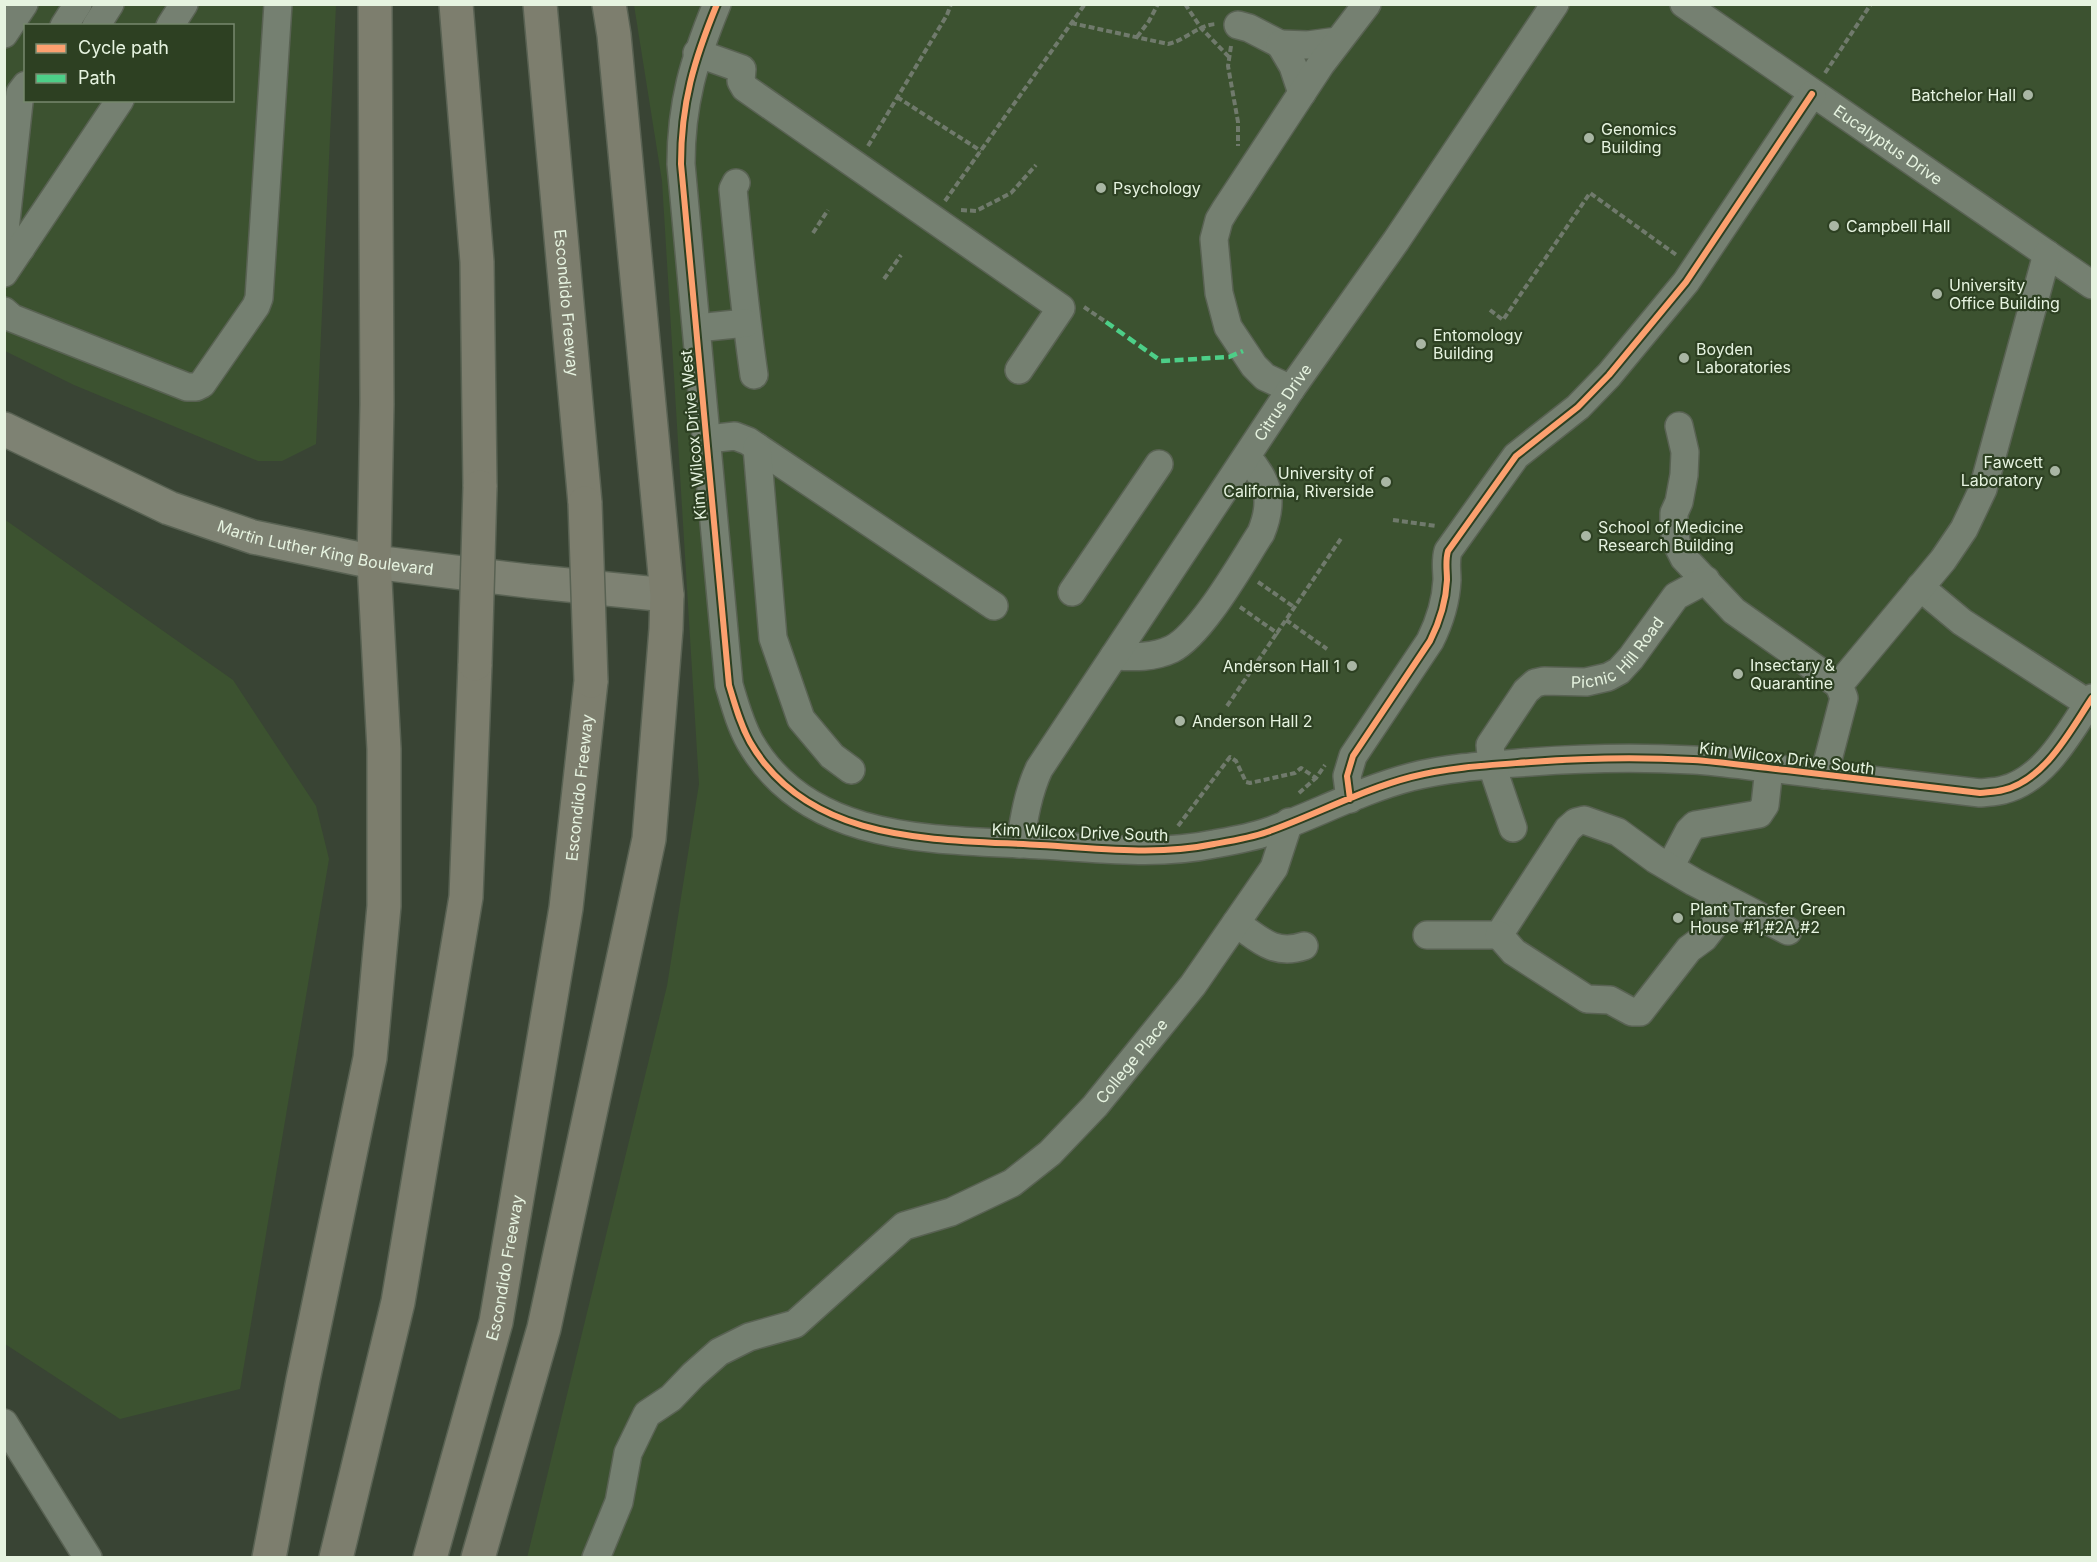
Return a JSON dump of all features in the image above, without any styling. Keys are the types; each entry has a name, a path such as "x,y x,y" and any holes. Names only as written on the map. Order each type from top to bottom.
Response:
{"highway":[{"path":"269,1557 370,1058 384,906 384,749 374,562 377,405 375,4"},
{"path":"336,1557 398,1302 466,897 480,487 477,262 456,4"},
{"name":"Escondido Freeway","path":"430,1557 496,1322 566,908 591,681 585,503 540,4"},
{"path":"478,1557 544,1328 649,839 667,595 614,35 609,4"}],"main road":[{"name":"Martin Luther King Boulevard","path":"4,429 169,508 253,537 374,562 667,595"}],"street":[{"path":"4,34 24,4"},
{"path":"65,24 78,4"},
{"path":"97,24 110,4"},
{"path":"171,24 184,4"},
{"path":"4,311 12,318 187,387 202,384 256,306 259,298 278,4"},
{"name":"Kim Wilcox Drive West","path":"717,4 697,53 684,110 681,164 729,686 738,715 751,744 769,768 791,791 842,821"},
{"path":"1291,390 1264,377 1228,327 1219,293 1214,239 1219,220 1225,210 1302,93 1367,4"},
{"name":"Citrus Drive","path":"1020,844 1024,815 1039,769 1291,390 1396,241 1555,4"},
{"name":"Eucalyptus Drive","path":"1684,4 2092,285"},
{"path":"1238,25 1249,28 1280,44 1308,45 1338,41"},
{"path":"1280,44 1293,66 1302,93"},
{"path":"697,53 742,69 741,81 745,88 1061,308 1019,370"},
{"path":"19,90 5,230 10,240 21,248"},
{"path":"1350,799 1347,776 1353,756 1430,641 1439,622 1447,582 1448,551 1516,456 1578,407 1609,375 1686,282 1812,94"},
{"path":"4,273 119,102"},
{"path":"736,183 734,189 746,323 754,375"},
{"path":"1839,685 1943,560 1964,529 1983,489 2047,254"},
{"path":"697,328 746,323"},
{"path":"1679,426 1685,452 1684,475 1679,502 1674,513 1676,542 1684,558 1690,567 1706,580 1734,611 1839,685 1844,698 1824,775"},
{"path":"708,439 735,436 758,447 994,606"},
{"path":"758,447 773,638 801,719 832,756 851,770"},
{"path":"1114,656 1139,657 1173,648 1189,636 1209,612 1261,533 1268,517 1265,482 1247,457"},
{"path":"1072,592 1159,464"},
{"name":"Picnic Hill Road","path":"1492,766 1490,745 1492,740 1526,691 1535,683 1544,681 1586,682 1619,671 1676,596 1706,580"},
{"path":"1920,587 1962,622 2091,701"},
{"name":"Kim Wilcox Drive South","path":"842,821 883,832 1020,844 1138,851 1186,849 1214,845 1266,832 1411,777 1444,770 1615,758 1694,760 1980,794 2004,790 2022,782 2039,770 2091,701"},
{"path":"1492,766 1513,828"},
{"path":"1670,867 1689,831 1695,825 1759,814 1765,805 1769,768"},
{"path":"1499,935 1568,829 1576,822 1584,820 1618,832 1670,867 1788,931"},
{"name":"College Place","path":"596,1557 619,1503 628,1453 647,1414 671,1398 718,1352 749,1337 795,1324 904,1226 951,1212 1012,1183 1050,1152 1095,1106 1193,985 1274,868 1289,822"},
{"path":"1427,935 1499,935 1514,952 1587,999 1610,1000 1632,1012 1640,1012 1689,949 1704,938 1732,902"},
{"path":"1236,923 1274,948 1291,950 1304,946"},
{"path":"4,1423 88,1557"}],"path":[{"path":"857,165 951,4"},
{"path":"940,209 1086,4"},
{"path":"1137,38 1158,4"},
{"path":"1185,4 1201,28 1230,57"},
{"path":"1812,94 1871,4"},
{"path":"1071,23 1168,44 1178,42 1212,24 1238,25 1228,66 1238,122 1238,147"},
{"path":"897,97 981,151"},
{"path":"958,210 976,211 1011,193 1036,165"},
{"path":"1490,310 1503,320 1590,193 1696,268"},
{"path":"813,233 828,210"},
{"path":"884,279 900,255"},
{"path":"1393,520 1427,526 1466,526"},
{"path":"1227,706 1342,537"},
{"path":"1252,589 1257,582 1294,607"},
{"path":"1244,602 1240,608 1277,633"},
{"path":"1286,620 1327,649"},
{"path":"1187,827 1176,829 1230,757 1236,761 1246,782 1250,783 1295,773 1301,768 1316,778"},
{"path":"1298,794 1316,778 1327,762"}],"shaded area":[{"path":"4,5 336,5 316,444 282,461 258,461 74,385 5,351"},
{"name":"University of California, Riverside","path":"634,5 2092,5 2092,1557 527,1558 667,986 699,784 662,181"},
{"path":"4,519 233,680 316,806 329,859 240,1389 120,1419 5,1344"}],"marked path":[{"path":"1106,322 1161,361 1229,357 1243,351"}],"cycle path":[{"path":"717,4 690,82 683,121 681,164 729,685 750,742 775,776 806,801 841,818 879,830 919,837 1106,849 1171,850 1254,836 1392,782 1426,774 1486,765 1612,758 1693,760 1980,793 1995,792 2018,785 2044,765 2055,753 2092,698"},
{"path":"1350,799 1347,776 1353,756 1430,641 1442,612 1447,580 1448,551 1516,456 1578,407 1609,375 1686,282 1812,94"}],"place":[{"name":"Batchelor Hall","path":"2028,95"},
{"name":"Genomics Building","path":"1589,138"},
{"name":"Psychology","path":"1101,188"},
{"name":"Campbell Hall","path":"1834,226"},
{"name":"University Office Building","path":"1937,294"},
{"name":"Entomology Building","path":"1421,344"},
{"name":"Boyden Laboratories","path":"1684,358"},
{"name":"Fawcett Laboratory","path":"2055,471"},
{"name":"University of California, Riverside","path":"1386,482"},
{"name":"School of Medicine Research Building","path":"1586,536"},
{"name":"Anderson Hall 1","path":"1352,666"},
{"name":"Insectary & Quarantine","path":"1738,674"},
{"name":"Anderson Hall 2","path":"1180,721"},
{"name":"Plant Transfer Green House #1,#2A,#2","path":"1678,918"}]}
